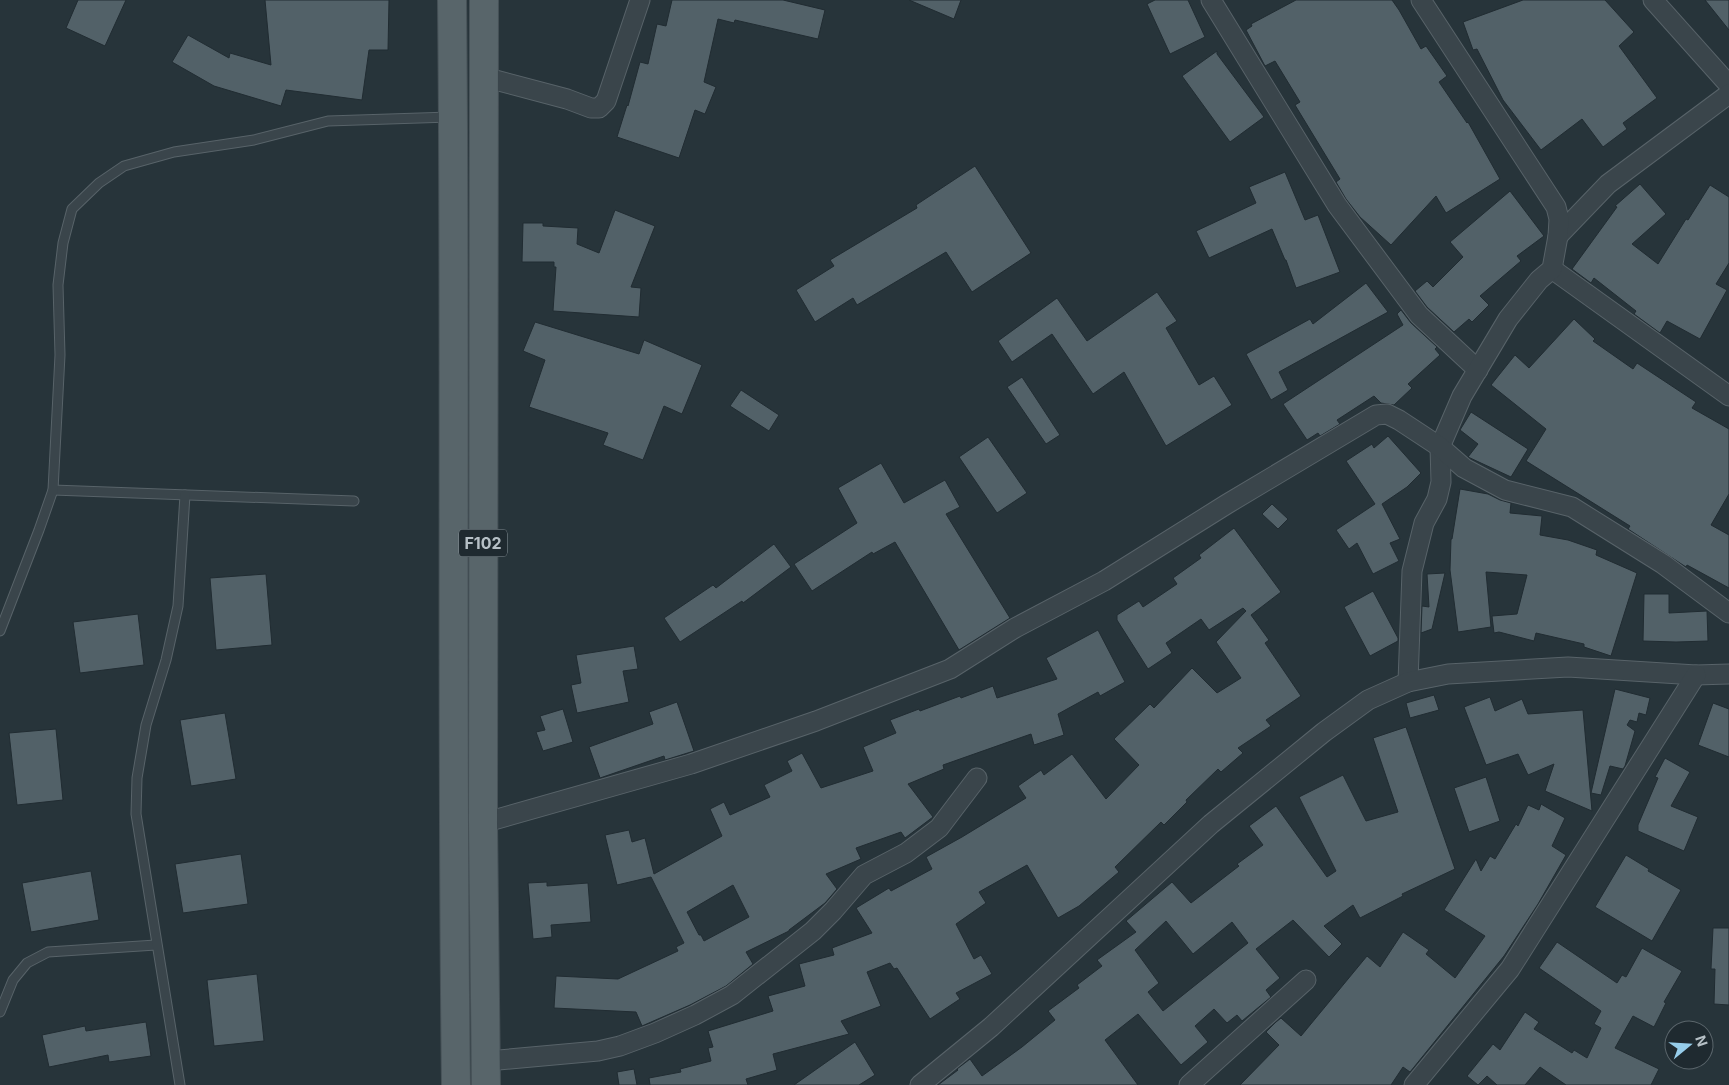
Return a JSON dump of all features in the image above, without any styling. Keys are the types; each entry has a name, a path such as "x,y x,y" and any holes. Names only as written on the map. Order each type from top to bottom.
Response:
{"main road":[{"name":"F102","path":"452,0 453,831 456,1085"},
{"name":"F102","path":"484,0 483,823 487,1073"}],"street":[{"path":"484,77 567,99 591,108 599,108 606,101 640,0"},
{"path":"1210,0 1337,205 1419,315 1478,370"},
{"path":"1408,682 1412,571 1424,523 1437,499 1441,482 1440,447 1462,396 1508,319 1539,280 1552,269 1560,219 1556,207 1421,0"},
{"path":"1653,0 1729,85"},
{"path":"1558,236 1608,184 1729,94"},
{"path":"1552,269 1729,396"},
{"path":"483,823 691,764 816,722 950,669 1014,628 1104,582 1227,504 1376,416 1387,414 1440,447 1464,468 1505,490 1572,507 1662,564 1729,613"},
{"path":"920,1085 991,1027 1211,824 1324,732 1368,700 1408,682 1448,674 1568,667 1696,675 1729,674"},
{"path":"1414,1085 1510,969 1696,675"},
{"path":"487,1073 620,1046 695,1015 732,995 813,931 834,911 864,875 906,853 939,828 977,778"},
{"path":"1189,1085 1306,980"}],"lane":[{"path":"0,631 53,490 60,355 58,285 63,243 72,209 99,183 124,166 174,152 254,140 328,121 452,117"},
{"path":"53,490 354,501"},
{"path":"180,1085 136,814 137,778 146,725 166,660 178,606 185,495"},
{"path":"0,1012 13,980 27,963 48,952 156,945"}],"building":[{"path":"78,0 126,0 105,46 66,28"},
{"path":"265,0 389,0 388,50 369,50 362,100 286,90 281,106 214,86 172,62 188,35 229,58 230,53 271,65"},
{"path":"672,0 783,0 825,10 818,39 735,20 734,23 718,19 704,82 716,87 705,114 695,110 679,158 617,137 640,62 648,64 657,24 666,26"},
{"path":"909,0 961,0 954,19"},
{"path":"1155,0 1188,0 1205,37 1170,54 1147,4"},
{"path":"1296,0 1392,0 1421,49 1426,46 1447,76 1439,82 1468,122 1500,179 1446,213 1436,196 1391,245 1360,217 1346,199 1336,182 1340,179 1295,105 1300,102 1275,61 1265,66 1246,30 1252,26 1251,24"},
{"path":"1523,0 1605,0 1634,32 1619,46 1657,98 1623,123 1627,129 1603,147 1582,119 1541,150 1503,100 1477,49 1473,50 1463,22"},
{"path":"1705,0 1729,0 1729,30"},
{"path":"1217,51 1217,54 1264,117 1230,142 1182,76"},
{"path":"975,166 1031,253 972,292 946,252 857,305 853,298 815,322 796,290 834,266 830,260 917,208 916,205"},
{"path":"1285,172 1305,220 1318,215 1340,272 1296,288 1272,229 1209,258 1196,231 1256,203 1249,187"},
{"path":"1640,184 1666,214 1632,244 1658,264 1710,185 1729,197 1729,263 1716,284 1727,290 1700,339 1667,321 1660,333 1634,314 1636,311 1594,278 1591,283 1572,269 1617,207 1615,206"},
{"path":"1510,191 1544,236 1517,256 1521,261 1480,296 1489,305 1472,322 1469,319 1454,332 1427,307 1415,291 1427,281 1433,287 1463,257 1450,242"},
{"path":"615,210 655,226 631,287 641,288 639,317 553,311 556,267 554,267 554,262 522,262 523,223 543,223 543,226 578,228 577,244 599,253"},
{"path":"1366,283 1388,312 1279,372 1288,390 1271,400 1246,354 1310,319 1313,324"},
{"path":"1157,292 1177,321 1166,328 1199,385 1214,376 1232,405 1166,446 1124,372 1093,394 1052,334 1012,362 998,341 1057,298 1087,341"},
{"path":"1401,310 1411,323 1437,347 1435,349 1440,355 1408,384 1412,388 1394,405 1381,403 1374,396 1337,420 1340,424 1320,436 1318,433 1307,440 1283,404 1403,325 1397,314"},
{"path":"1574,319 1595,339 1593,341 1633,369 1637,363 1696,402 1692,408 1729,429 1729,494 1711,525 1729,535 1729,588 1687,565 1686,567 1628,529 1630,526 1526,461 1546,429 1491,385 1515,355 1529,368"},
{"path":"535,322 639,354 644,340 702,365 682,414 664,406 643,460 603,445 608,433 529,407 545,360 523,351"},
{"path":"1022,377 1060,435 1046,444 1007,387"},
{"path":"741,390 779,415 769,431 730,406"},
{"path":"1471,412 1528,449 1511,477 1468,457 1478,444 1460,430"},
{"path":"1388,436 1421,473 1407,487 1382,504 1400,539 1390,543 1399,561 1373,574 1357,543 1349,549 1336,530 1375,504 1346,461 1372,444 1374,448"},
{"path":"988,437 1027,493 997,513 959,457"},
{"path":"881,463 904,503 945,480 960,507 946,514 1010,618 959,650 895,542 873,554 872,552 812,591 794,564 857,523 838,488"},
{"path":"1460,489 1488,494 1511,503 1510,513 1542,516 1540,535 1568,540 1597,550 1596,555 1637,573 1611,656 1584,647 1584,644 1536,633 1534,641 1499,632 1494,633 1492,616 1517,614 1527,575 1486,572 1491,627 1458,632 1450,570 1451,539"},
{"path":"1272,504 1288,519 1278,529 1262,514"},
{"path":"1234,528 1281,592 1251,615 1269,640 1265,643 1301,696 1266,720 1271,726 1238,748 1243,753 1221,772 1218,769 1186,800 1187,802 1164,825 1161,822 1115,867 1119,872 1079,906 1058,918 1027,865 979,892 986,903 956,924 974,959 981,955 992,974 956,993 960,999 930,1019 897,968 894,969 890,963 867,972 881,1006 841,1021 849,1034 773,1054 777,1070 746,1079 748,1085 650,1085 649,1078 681,1072 680,1069 711,1061 708,1048 713,1047 708,1031 773,1011 768,996 805,986 799,964 834,955 832,948 872,933 856,908 889,888 891,891 932,869 926,857 1026,798 1018,786 1041,770 1044,775 1072,754 1106,799 1139,765 1114,739 1150,704 1154,708 1192,668 1217,693 1241,678 1216,642 1246,611 1243,608 1209,630 1201,619 1166,643 1172,653 1148,669 1117,620 1117,615 1139,601 1143,607 1177,584 1173,578 1201,558 1199,555"},
{"path":"774,544 791,567 743,603 742,601 680,642 664,618 713,585 716,588"},
{"path":"1445,573 1432,629 1421,633 1422,606 1429,607 1427,574"},
{"path":"266,574 272,645 216,650 210,578"},
{"path":"1373,591 1398,641 1370,656 1344,607"},
{"path":"1644,594 1669,594 1669,613 1707,611 1708,641 1643,641"},
{"path":"138,614 144,665 80,673 73,622"},
{"path":"1098,630 1125,682 1100,696 1098,692 1058,714 1064,735 1034,745 1031,734 943,765 944,769 908,784 933,817 905,838 901,832 856,848 861,859 826,874 837,889 825,903 789,931 746,952 753,964 726,986 690,1005 642,1026 636,1012 554,1008 556,976 618,979 678,951 676,947 684,943 651,877 617,885 605,835 629,830 632,842 645,838 654,874 722,836 710,809 724,802 730,815 770,797 764,785 792,771 787,761 802,753 821,788 873,771 863,747 896,733 890,720 993,686 997,698 1057,679 1046,658","holes":["733,885 749,917 704,941 687,912"]},
{"path":"634,646 638,669 623,671 629,702 577,713 571,685 581,683 576,655"},
{"path":"1615,689 1650,698 1646,715 1639,713 1637,722 1630,720 1627,725 1635,731 1625,766 1623,769 1610,766 1601,795 1591,793"},
{"path":"1434,695 1439,710 1410,718 1406,703"},
{"path":"1490,697 1495,711 1522,699 1528,714 1583,710 1592,811 1545,791 1554,764 1528,775 1518,754 1486,765 1464,707"},
{"path":"677,702 694,751 665,760 664,756 600,778 589,747 653,724 649,712"},
{"path":"1713,703 1729,709 1729,757 1698,745"},
{"path":"563,709 573,742 543,751 536,732 545,730 540,716"},
{"path":"225,713 236,779 191,786 180,720"},
{"path":"1406,727 1455,869 1402,894 1403,896 1360,918 1353,905 1324,926 1342,944 1329,957 1293,920 1256,949 1280,978 1266,990 1271,997 1242,1021 1237,1015 1227,1023 1214,1009 1195,1026 1208,1042 1181,1065 1138,1014 1105,1040 1138,1085 938,1085 970,1059 982,1076 1055,1020 1048,1011 1079,988 1077,985 1102,966 1097,960 1136,932 1126,921 1172,882 1191,903 1239,866 1237,864 1263,845 1249,826 1276,806 1327,877 1336,871 1299,797 1343,775 1366,821 1398,812 1373,738","holes":["1166,921 1193,954 1232,922 1248,943 1163,1011 1148,992 1159,983 1135,950"]},
{"path":"56,729 63,800 17,805 9,733"},
{"path":"1665,758 1690,772 1671,806 1698,817 1684,851 1638,831 1638,825 1658,778 1655,777"},
{"path":"1486,777 1500,821 1469,832 1454,788"},
{"path":"1541,804 1565,818 1552,846 1566,855 1538,904 1504,956 1410,1072 1403,1067 1391,1085 1240,1085 1279,1045 1266,1032 1276,1022 1281,1018 1301,1036 1367,956 1380,967 1403,932 1429,950 1426,954 1455,978 1485,936 1444,910 1476,859 1481,871 1490,856 1495,859 1516,824 1518,826 1528,805 1539,810"},
{"path":"241,854 248,904 183,913 175,864"},
{"path":"1626,855 1649,869 1648,871 1681,890 1652,941 1595,907"},
{"path":"91,871 99,920 31,932 22,883"},
{"path":"547,882 547,886 588,883 591,922 551,925 552,937 533,939 528,883"},
{"path":"1713,928 1729,928 1729,1005 1714,1004 1715,969 1711,969"},
{"path":"1557,942 1617,983 1622,975 1626,977 1642,948 1682,971 1664,1002 1666,1003 1654,1027 1633,1016 1615,1048 1659,1069 1651,1085 1566,1085 1540,1067 1525,1085 1497,1085 1487,1076 1478,1085 1467,1076 1493,1044 1500,1050 1525,1012 1539,1022 1534,1029 1572,1053 1574,1050 1587,1058 1601,1028 1594,1024 1601,1011 1539,968"},
{"path":"257,974 264,1041 214,1046 207,980"},
{"path":"146,1022 151,1056 109,1062 108,1055 49,1067 42,1035 85,1026 86,1031"},
{"path":"855,1042 875,1075 859,1085 794,1085"},
{"path":"634,1069 637,1085 619,1085 617,1072"}]}
